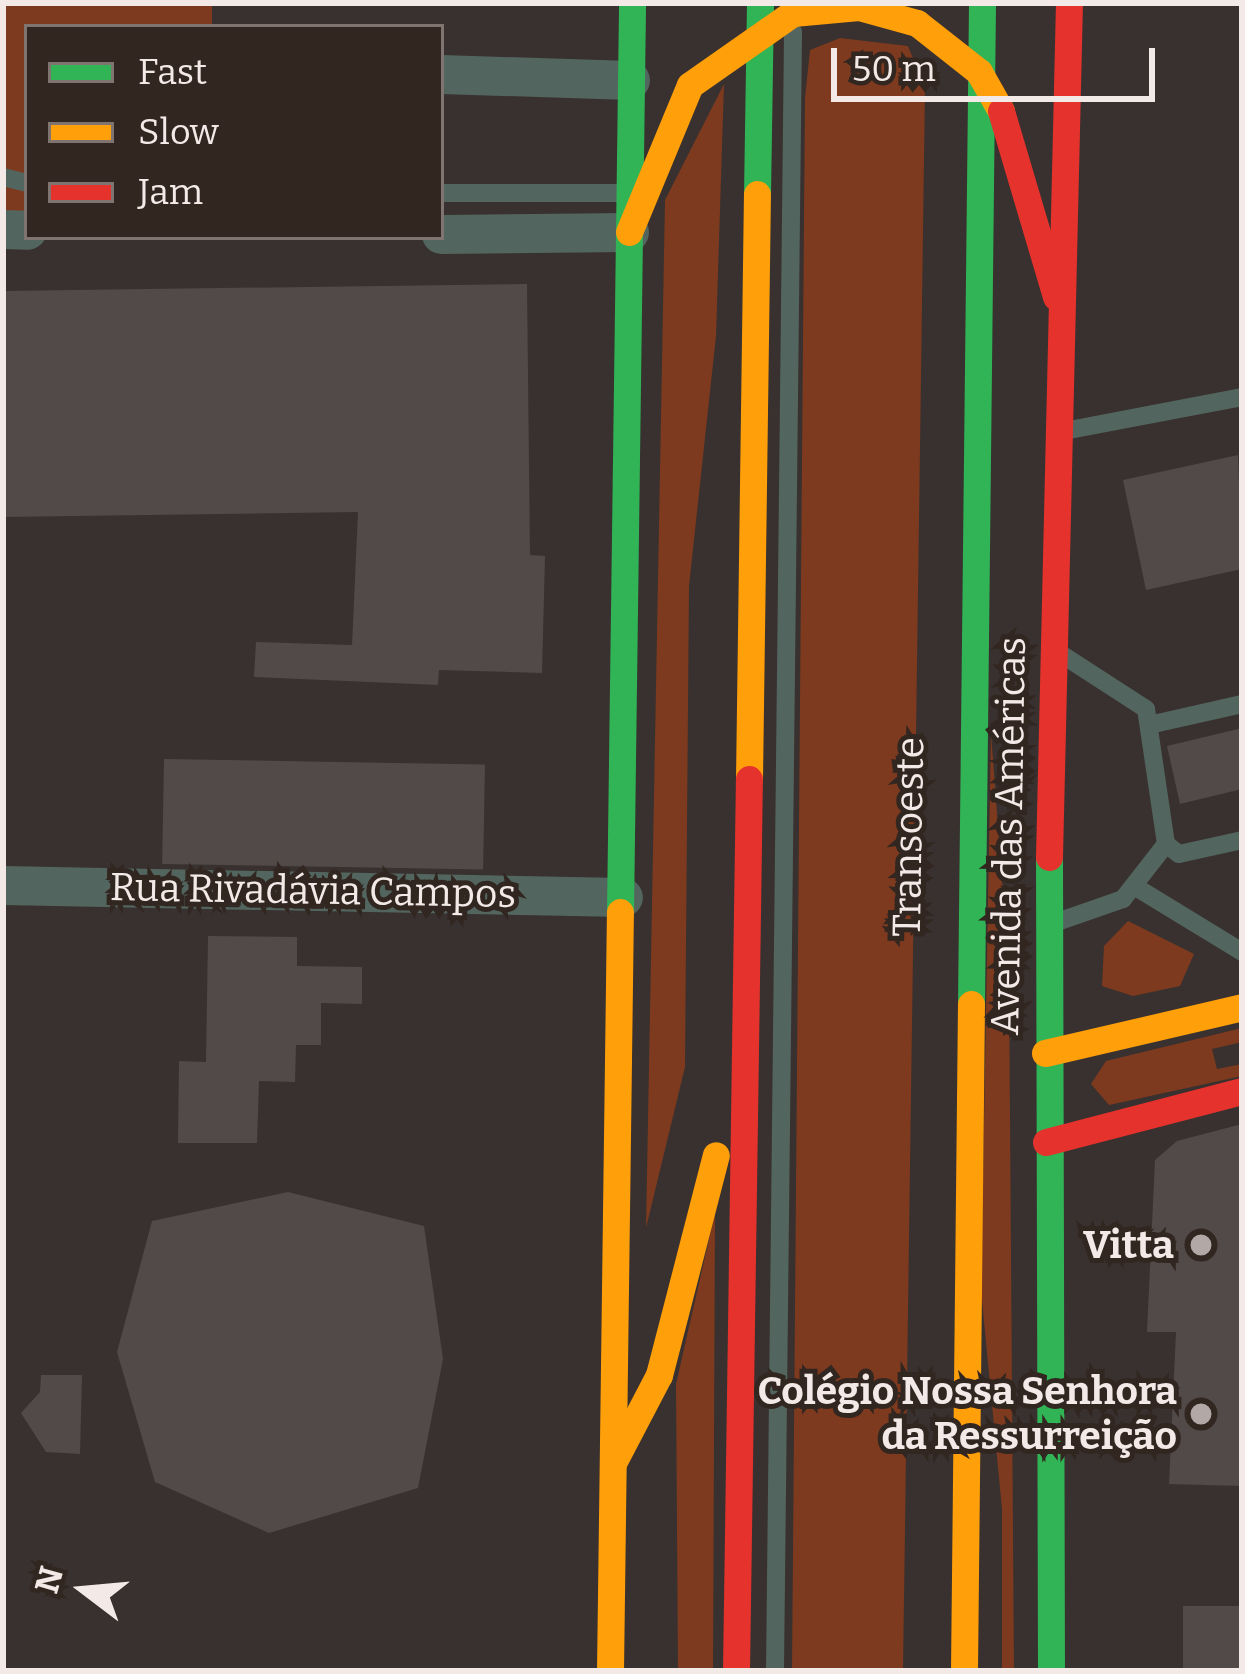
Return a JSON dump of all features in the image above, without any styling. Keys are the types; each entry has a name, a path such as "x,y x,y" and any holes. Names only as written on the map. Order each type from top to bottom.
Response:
{"main road":[{"path":"610,1671 632,3"},
{"path":"736,1671 760,3"},
{"name":"Avenida das Américas","path":"964,1671 965,77 982,3"},
{"name":"Avenida das Américas","path":"1051,1671 1046,926 1056,297 1069,3"},
{"path":"629,212 690,85 794,8 888,12 953,36 965,77 1011,128 1056,297"},
{"path":"1045,1052 1242,1007"},
{"path":"614,1463 673,1332 743,1010"},
{"path":"1046,1142 1242,1091"}],"street":[{"path":"444,74 630,80"},
{"path":"444,234 629,212"},
{"name":"Rua Rivadávia Campos","path":"3,885 623,897"}],"lane":[{"path":"775,1671 794,8"},
{"path":"444,193 629,212"},
{"path":"1054,434 1242,397"},
{"path":"1051,647 1146,709 1166,844 1179,854 1242,840"},
{"path":"1149,725 1242,704"},
{"path":"1046,926 1123,899 1166,844"},
{"path":"1134,886 1242,952"}],"shaded area":[{"path":"3,3 212,3 212,24 24,24 24,222 3,222"},
{"path":"840,38 908,46 925,88 903,1671 792,1671 805,98 810,50"},
{"path":"724,84 716,336 689,586 685,1067 646,1228 665,200"},
{"path":"991,733 1009,975 1014,1671 1002,1671 1002,1509 981,1290"},
{"path":"1128,921 1194,954 1180,986 1133,996 1102,986 1104,946"},
{"path":"1242,1028 1242,1042 1212,1049 1217,1069 1242,1064 1242,1076 1109,1105 1091,1084 1106,1061"},
{"path":"715,1213 713,1671 678,1671 676,1384"}],"building":[{"path":"527,284 530,555 545,556 542,673 439,670 438,685 254,677 256,642 352,645 358,512 3,517 3,291"},
{"path":"1238,455 1242,569 1146,590 1123,480"},
{"path":"1242,728 1242,789 1180,804 1167,746"},
{"path":"164,759 485,765 483,870 162,864"},
{"path":"208,936 297,937 297,966 362,967 362,1004 321,1003 321,1045 296,1045 295,1082 259,1081 257,1143 178,1143 179,1061 206,1062"},
{"path":"1242,1124 1242,1486 1169,1484 1176,1332 1147,1332 1155,1160 1177,1141"},
{"path":"288,1192 424,1226 443,1359 418,1488 269,1533 155,1482 117,1352 152,1221"},
{"path":"41,1375 82,1375 80,1454 46,1452 21,1413 40,1392"},
{"path":"1183,1606 1242,1606 1242,1671 1183,1671"}],"traffic: fast":[{"path":"620,912 632,3"},
{"path":"757,194 760,3"},
{"path":"971,1004 982,3"},
{"path":"1049,857 1051,1671"}],"traffic: slow":[{"path":"629,232 690,85 793,13 859,7 917,23 979,72 1001,111"},
{"path":"749,779 757,194"},
{"path":"610,1671 620,912"},
{"path":"964,1671 971,1004"},
{"path":"1045,1053 1242,1007"},
{"path":"613,1463 659,1375 716,1155"}],"traffic: jam":[{"path":"1049,857 1069,3"},
{"path":"1001,111 1056,297"},
{"path":"736,1671 749,779"},
{"path":"1046,1142 1242,1091"}],"place":[{"name":"Vitta","path":"1201,1245"},
{"name":"Colégio Nossa Senhora da Ressurreição","path":"1201,1414"}]}
